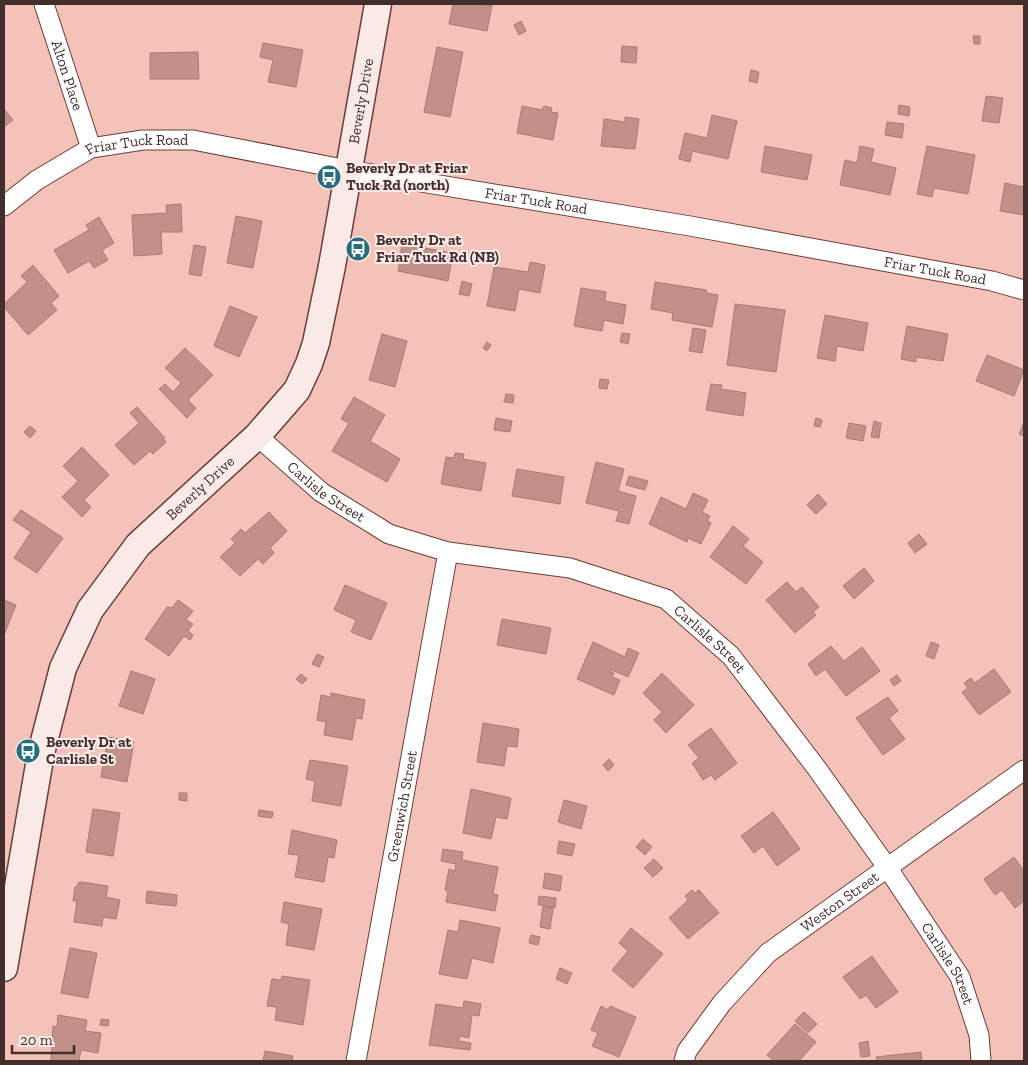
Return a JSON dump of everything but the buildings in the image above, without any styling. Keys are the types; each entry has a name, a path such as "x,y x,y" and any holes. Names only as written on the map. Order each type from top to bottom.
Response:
{"street":[{"name":"Alton Place","path":"44,4 91,148"},
{"name":"Beverly Drive","path":"4,968 41,753 63,668 90,610 138,545 257,436 297,390 316,343 332,266 378,4"},
{"name":"Friar Tuck Road","path":"4,206 37,180 91,148 143,140 193,140 348,170 690,226 992,280 1024,290"},
{"name":"Carlisle Street","path":"257,436 329,498 389,534 448,552 570,568 666,599 731,656 815,766 887,867 960,977 980,1035 981,1061"},
{"name":"Greenwich Street","path":"356,1061 448,552"},
{"name":"Weston Street","path":"684,1061 687,1050 722,1003 768,953 1024,770"}],"place":[{"name":"Beverly Dr at Friar Tuck Rd (north)","path":"329,177"},
{"name":"Beverly Dr at Friar Tuck Rd (NB)","path":"358,249"},
{"name":"Beverly Dr at Carlisle St","path":"28,751"}]}
